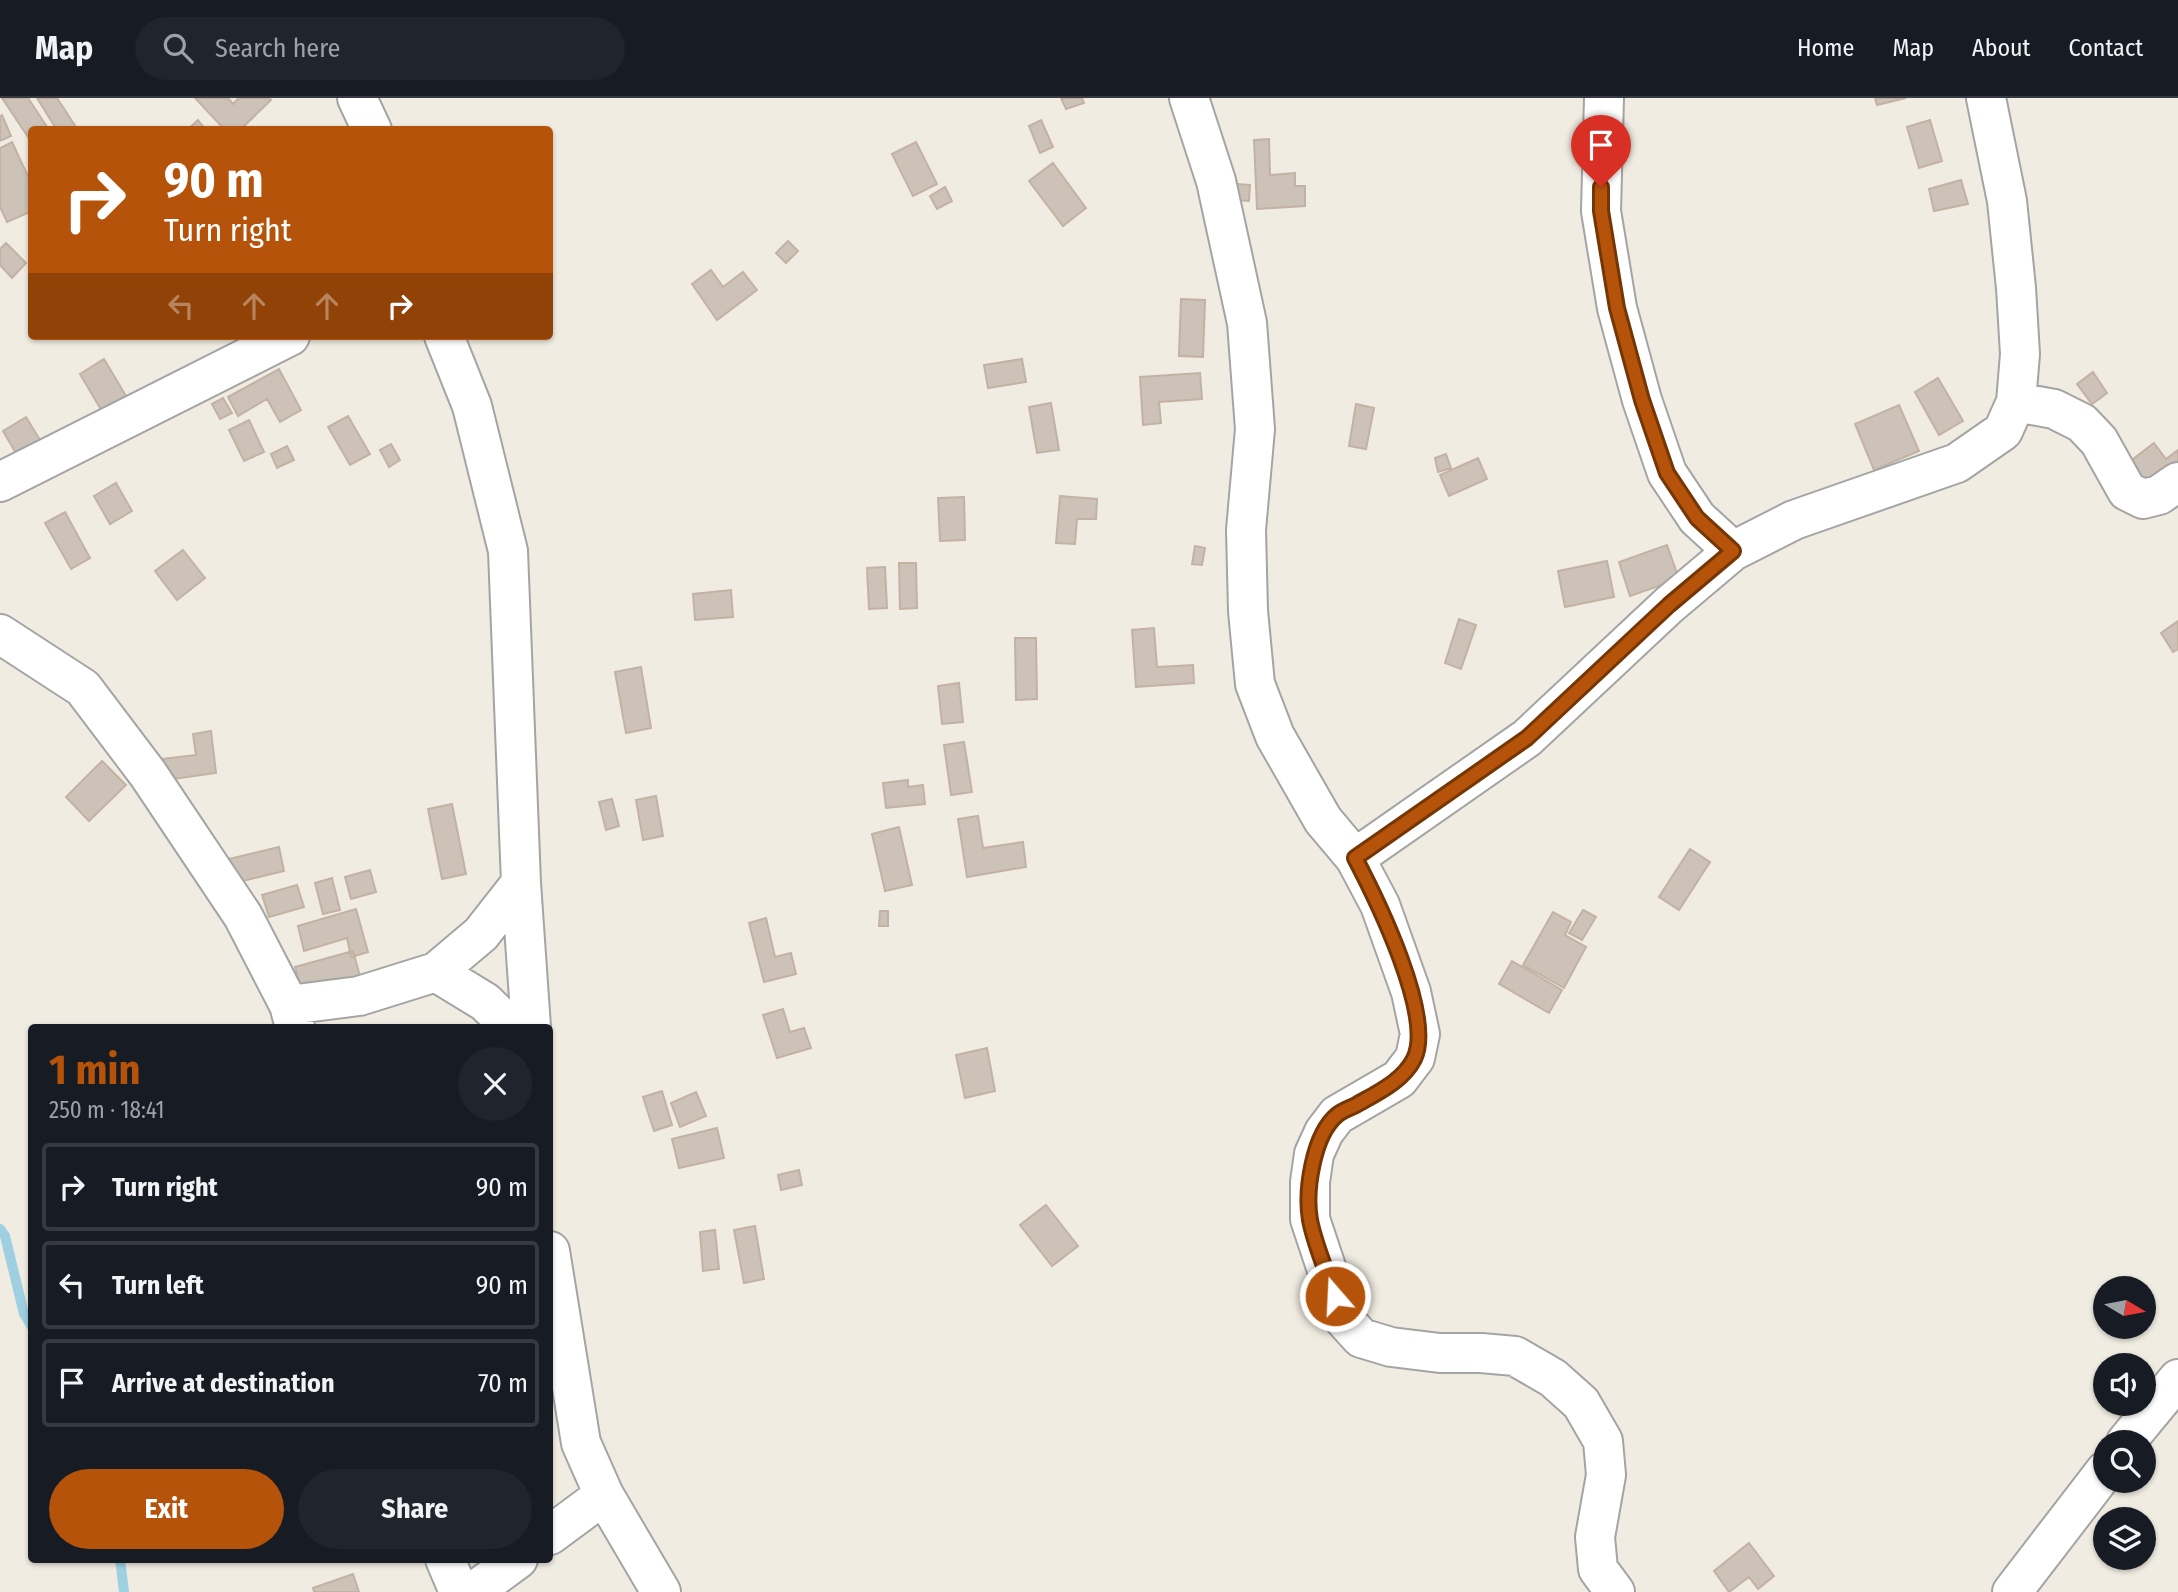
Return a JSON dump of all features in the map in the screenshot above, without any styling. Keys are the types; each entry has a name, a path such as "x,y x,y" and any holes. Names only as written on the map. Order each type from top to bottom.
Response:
{"street":[{"path":"357,98 370,126"},
{"path":"1189,98 1216,181 1247,323 1255,429 1246,530 1248,611 1255,684 1275,736 1323,820 1355,858 1380,905 1412,992 1420,1034 1415,1058 1399,1079 1337,1115 1324,1132 1314,1154 1310,1182 1310,1219 1343,1318 1361,1338 1391,1347 1440,1353 1515,1356 1553,1378 1581,1403 1603,1441 1606,1475 1595,1537 1598,1569 1615,1592"},
{"path":"1604,98 1601,211 1617,308 1642,400 1667,473 1697,518 1733,551"},
{"path":"1355,858 1527,738 1669,605 1733,551 1794,520 1957,463 2003,431 2016,402 2020,354 2007,201 1986,98"},
{"path":"0,482 282,340"},
{"path":"446,340 472,406 508,551 521,883 531,1024"},
{"path":"2016,402 2054,409 2082,424 2099,441 2127,491 2143,499 2159,495 2178,482"},
{"path":"0,634 83,688 148,774 243,916 292,1016 436,972 481,934 521,883"},
{"path":"436,972 485,1002 508,1024"},
{"path":"553,1269 582,1443 604,1495 661,1592"},
{"path":"2136,1430 2178,1379"},
{"path":"2012,1592 2093,1487"},
{"path":"553,1533 604,1495"},
{"path":"447,1563 459,1592"},
{"path":"473,1592 512,1563"}],"building":[{"path":"2,98 28,98 46,126 28,126 28,137"},
{"path":"37,98 57,98 75,126 54,126"},
{"path":"195,98 228,98 233,104 239,98 271,100 244,126 221,126"},
{"path":"1061,98 1082,98 1084,103 1066,109"},
{"path":"1875,98 1906,98 1877,105"},
{"path":"2,115 11,136 0,141 0,116"},
{"path":"198,120 203,126 191,126"},
{"path":"1041,120 1053,147 1040,153 1029,126"},
{"path":"1930,120 1942,161 1919,168 1907,127"},
{"path":"1269,139 1270,175 1295,173 1295,186 1305,186 1305,206 1257,209 1254,140"},
{"path":"12,142 28,176 28,213 7,222 0,207 0,148"},
{"path":"916,142 937,184 913,196 892,154"},
{"path":"1053,163 1086,208 1063,226 1029,181"},
{"path":"1961,180 1968,204 1934,211 1929,189"},
{"path":"1237,184 1250,185 1249,201 1235,200"},
{"path":"945,187 952,201 937,209 930,196"},
{"path":"788,241 798,251 786,263 776,253"},
{"path":"6,243 26,263 12,278 0,265 0,249"},
{"path":"711,270 723,287 743,272 757,290 717,320 692,284"},
{"path":"1181,299 1205,300 1203,357 1179,356"},
{"path":"104,359 129,401 116,435 80,374"},
{"path":"1022,359 1026,382 988,388 984,365"},
{"path":"279,369 301,410 280,422 267,399 238,416 228,397"},
{"path":"2093,372 2107,393 2092,404 2077,384"},
{"path":"1200,373 1202,399 1159,402 1161,423 1143,425 1140,377"},
{"path":"1938,378 1963,421 1939,435 1915,392"},
{"path":"223,398 232,413 220,419 212,404"},
{"path":"1051,403 1059,450 1037,453 1029,407"},
{"path":"1356,404 1374,408 1366,449 1349,446"},
{"path":"1899,405 1919,451 1874,470 1855,424"},
{"path":"348,416 370,454 350,465 328,427"},
{"path":"26,417 54,463 30,477 3,431"},
{"path":"249,420 264,452 244,461 229,430"},
{"path":"2154,443 2166,459 2178,450 2178,472 2146,496 2124,466"},
{"path":"391,444 400,460 389,467 380,450"},
{"path":"287,446 294,460 277,468 271,454"},
{"path":"1446,454 1451,468 1438,472 1435,458"},
{"path":"1478,458 1487,479 1449,496 1440,475"},
{"path":"116,483 132,511 110,524 94,496"},
{"path":"1060,496 1097,499 1096,519 1077,519 1075,544 1056,543"},
{"path":"964,497 965,540 940,541 938,498"},
{"path":"65,512 90,558 71,569 45,523"},
{"path":"1667,545 1679,579 1630,596 1619,562"},
{"path":"1195,546 1205,548 1202,565 1192,564"},
{"path":"183,550 205,578 177,600 155,571"},
{"path":"1607,561 1614,597 1565,607 1558,571"},
{"path":"899,563 916,563 917,608 900,609"},
{"path":"885,567 887,608 869,609 867,568"},
{"path":"731,590 733,617 695,620 693,594"},
{"path":"1459,619 1476,625 1461,669 1445,663"},
{"path":"2178,621 2178,649 2173,652 2161,633"},
{"path":"1154,628 1157,667 1193,665 1194,683 1136,687 1132,630"},
{"path":"1015,638 1036,638 1037,699 1016,700"},
{"path":"641,667 651,728 626,733 615,672"},
{"path":"959,683 963,722 942,724 938,686"},
{"path":"211,731 216,773 165,780 163,759 196,755 193,734"},
{"path":"964,742 972,792 951,795 944,745"},
{"path":"102,761 126,785 89,821 66,797"},
{"path":"908,780 908,787 923,785 925,804 886,808 883,783"},
{"path":"656,796 663,836 643,840 636,800"},
{"path":"612,799 619,826 606,830 599,802"},
{"path":"452,804 466,874 442,879 428,809"},
{"path":"978,816 983,848 1023,842 1026,867 967,877 958,819"},
{"path":"899,827 912,885 885,891 872,834"},
{"path":"279,847 284,871 234,883 229,859"},
{"path":"1690,849 1710,862 1679,910 1659,897"},
{"path":"370,870 376,892 351,899 345,877"},
{"path":"332,878 340,910 323,914 315,883"},
{"path":"297,885 304,907 269,917 262,895"},
{"path":"356,909 368,952 351,957 347,938 304,951 298,926"},
{"path":"1583,910 1596,917 1582,940 1569,933"},
{"path":"880,911 888,911 888,926 879,926"},
{"path":"1553,912 1571,922 1565,935 1586,947 1564,988 1523,965"},
{"path":"766,918 775,957 791,953 796,974 764,982 749,923"},
{"path":"353,951 360,976 302,992 295,967"},
{"path":"1512,961 1562,990 1549,1013 1499,984"},
{"path":"783,1009 790,1032 804,1028 811,1048 777,1058 763,1015"},
{"path":"987,1048 995,1091 965,1098 956,1055"},
{"path":"662,1091 672,1125 654,1131 643,1097"},
{"path":"696,1092 706,1116 680,1127 671,1103"},
{"path":"717,1128 724,1158 679,1168 672,1139"},
{"path":"799,1170 802,1185 781,1190 778,1175"},
{"path":"1046,1205 1078,1246 1052,1266 1020,1225"},
{"path":"755,1226 764,1279 744,1283 734,1230"},
{"path":"715,1230 719,1269 703,1271 700,1232"},
{"path":"1749,1543 1774,1576 1758,1589 1749,1577 1729,1592 1714,1571"},
{"path":"353,1574 359,1592 314,1592 313,1588"}],"waterway":[{"path":"0,1229 5,1236 24,1314 28,1320"},
{"path":"120,1563 124,1592"}],"route":[{"path":"1335,1296 1310,1219 1310,1182 1314,1154 1324,1132 1337,1115 1399,1079 1415,1058 1420,1034 1412,992 1388,926 1355,858 1527,738 1669,605 1733,551 1697,518 1667,473 1642,400 1617,308 1601,211 1601,187"}]}
